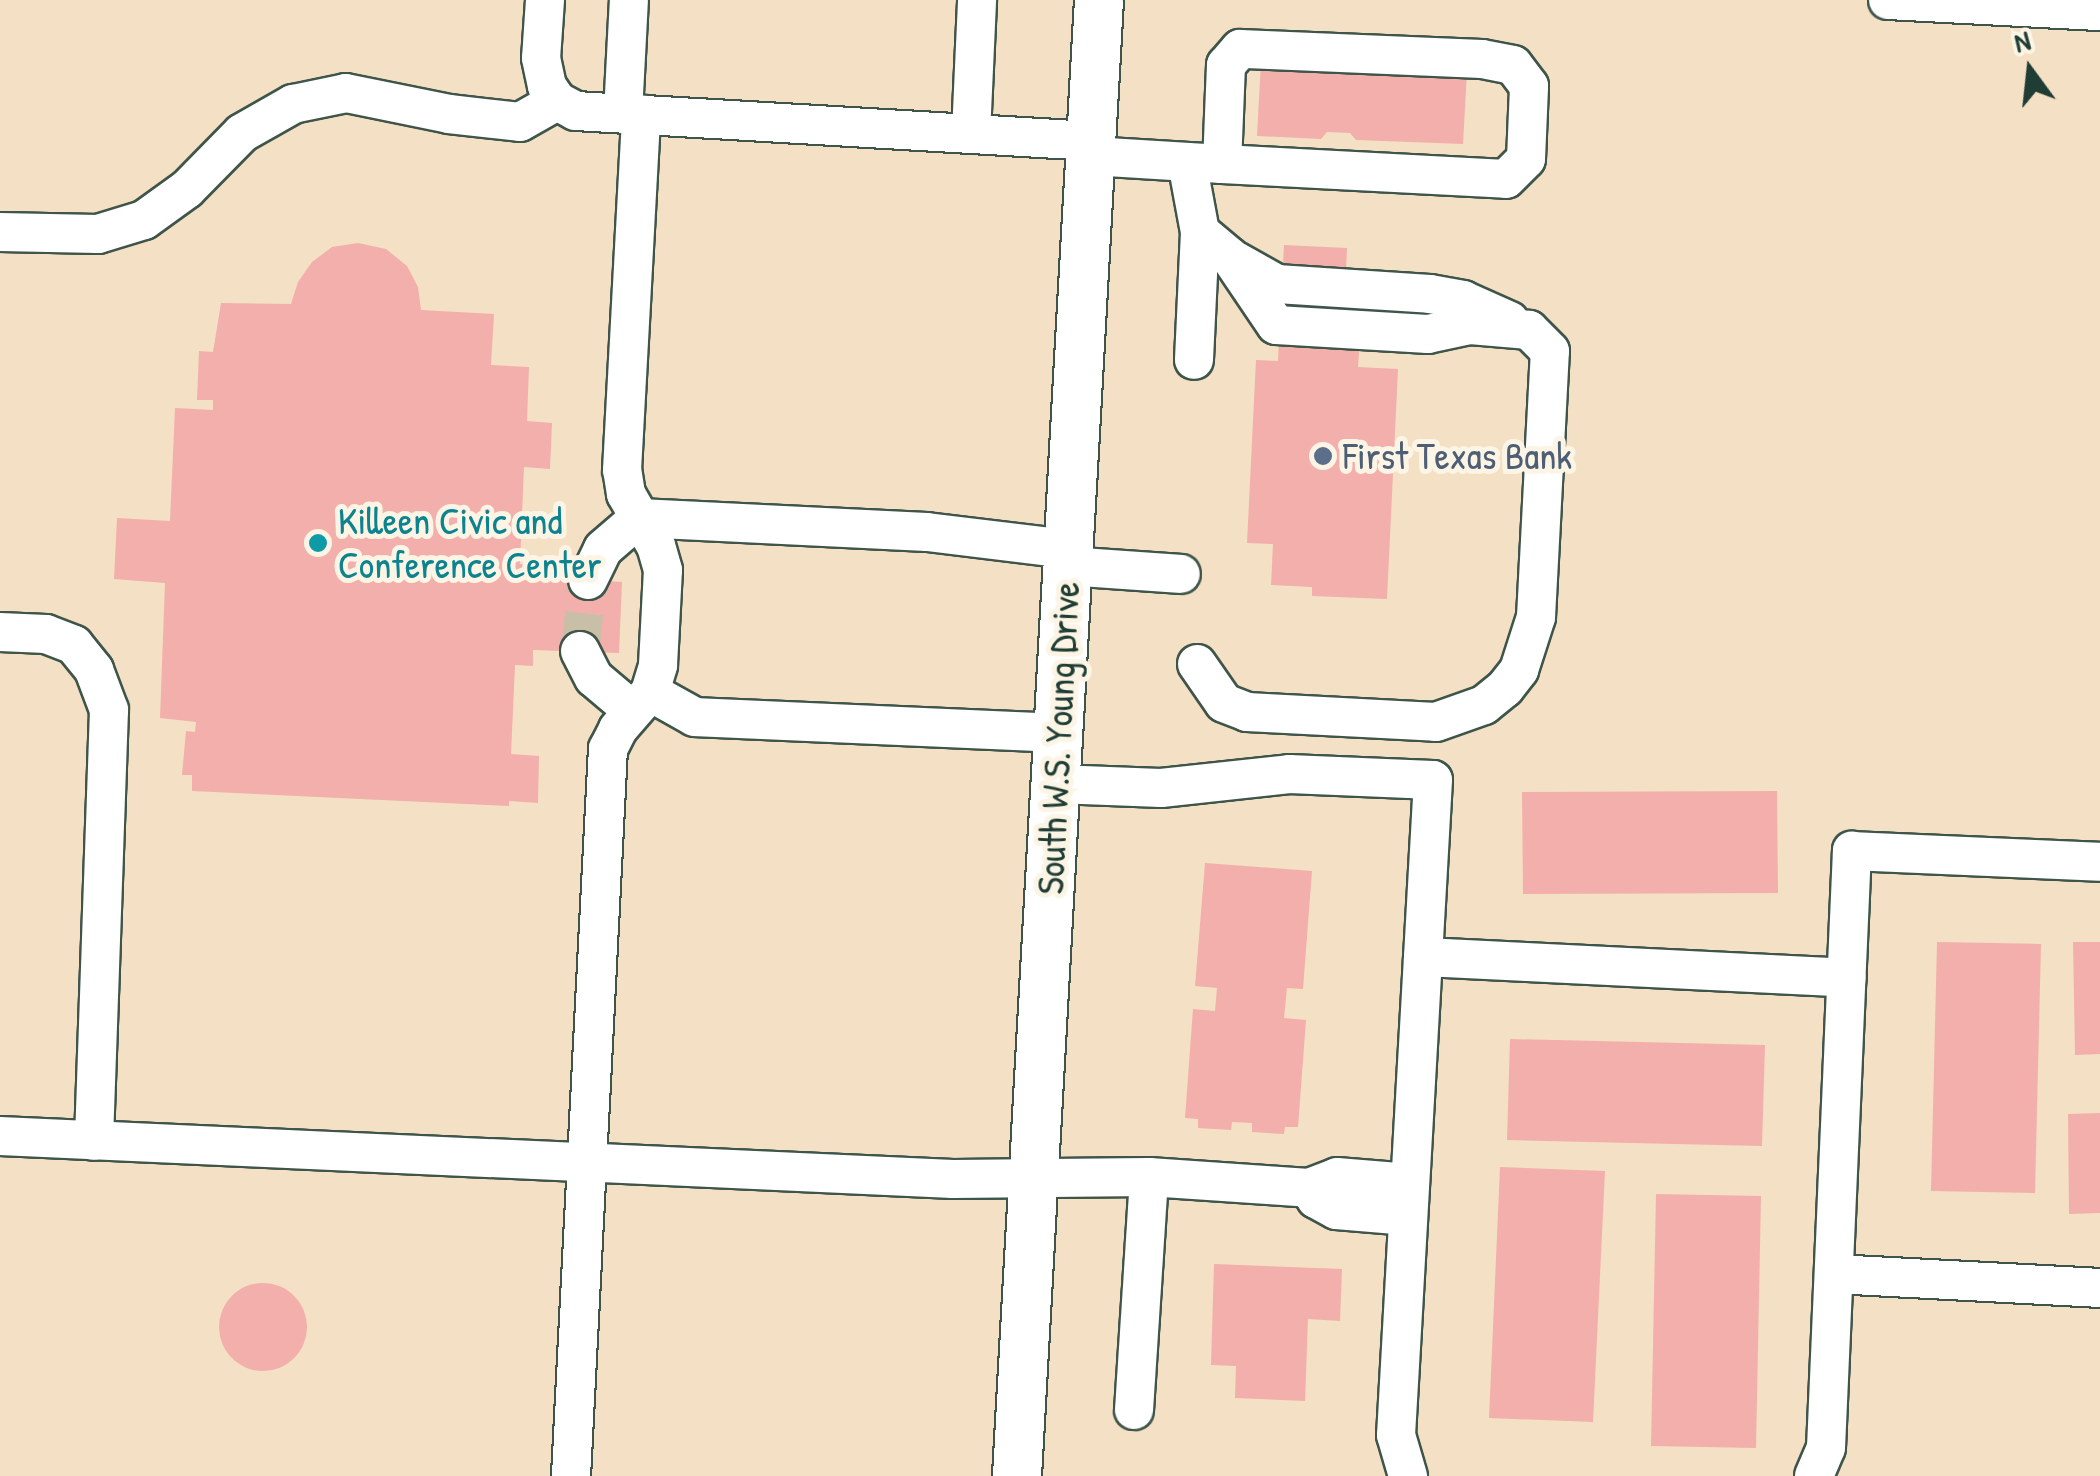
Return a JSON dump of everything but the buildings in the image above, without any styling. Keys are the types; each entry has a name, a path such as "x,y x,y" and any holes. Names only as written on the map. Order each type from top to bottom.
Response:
{"main road":[{"name":"South W.S. Young Drive","path":"1017,1476 1099,0"}],"lane":[{"path":"545,0 541,58 547,86 557,101 576,111 971,134 1205,163 1506,178 1526,159 1529,86 1513,65 1482,59 1240,48 1226,65 1205,163 1194,360"},
{"path":"571,1476 608,750 641,701 658,665 663,570 656,546 626,494 622,470 632,114 629,0"},
{"path":"971,134 977,0"},
{"path":"1888,0 2100,10"},
{"path":"0,232 98,234 144,220 187,189 242,132 294,104 346,93 449,114 520,122 557,101"},
{"path":"1200,232 1230,258 1276,325 1428,334 1467,312"},
{"path":"1196,664 1224,703 1246,712 1436,722 1484,704 1504,688 1520,670 1536,617 1550,352 1529,330 1467,312 1430,276 1408,270 1230,258"},
{"path":"588,580 603,549 639,518 927,532 1181,574"},
{"path":"0,632 46,634 74,645 94,670 109,710 94,1141"},
{"path":"580,652 594,678 641,701 695,717 1058,732"},
{"path":"1056,784 1161,788 1288,774 1433,780 1396,1434 1408,1476"},
{"path":"1814,1476 1826,1448 1852,851 2100,862"},
{"path":"1423,957 1846,978"},
{"path":"0,1136 1033,1179 1149,1177 1310,1188 1316,1200 1336,1210 1409,1200"},
{"path":"1134,1410 1149,1177"},
{"path":"1834,1274 2100,1288"}],"tunnel":[{"path":"580,651 588,580"}],"place":[{"name":"First Texas Bank","path":"1323,456"},
{"name":"Killeen Civic and Conference Center","path":"318,543"}]}
